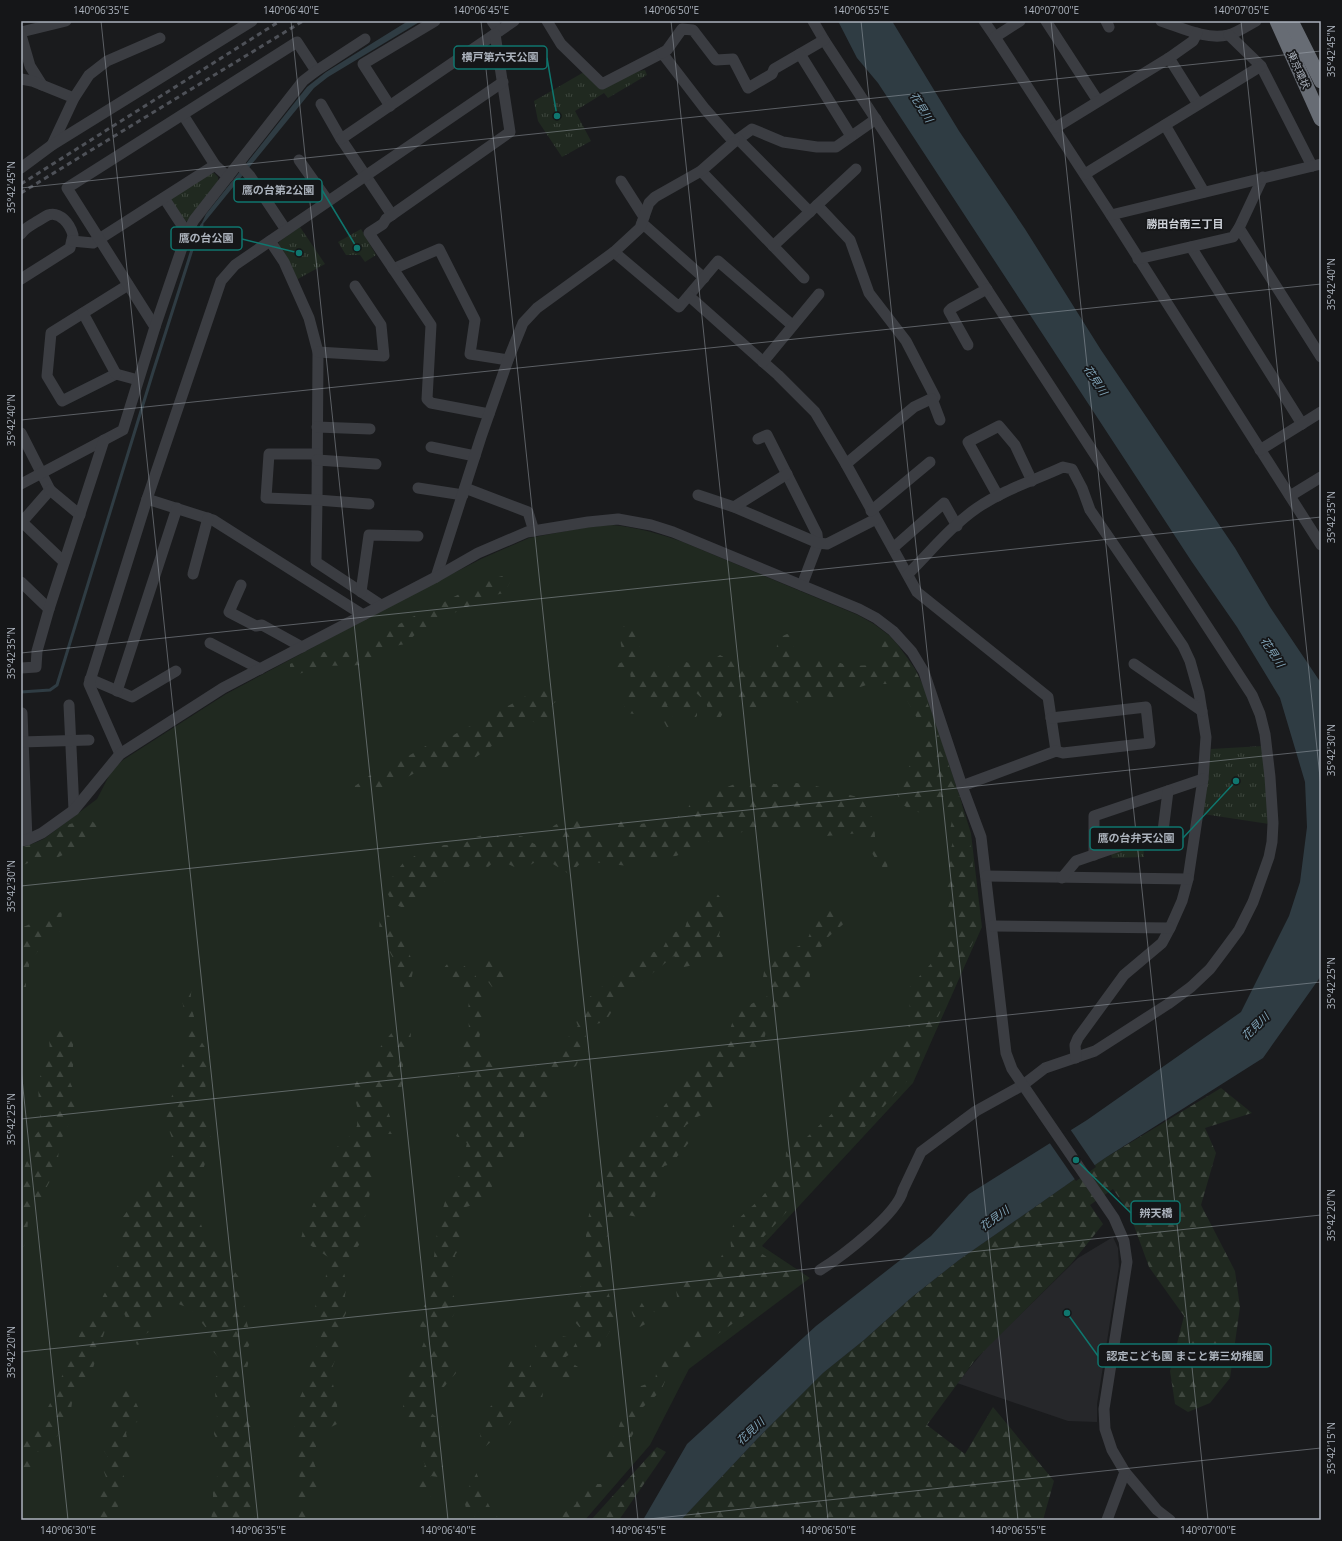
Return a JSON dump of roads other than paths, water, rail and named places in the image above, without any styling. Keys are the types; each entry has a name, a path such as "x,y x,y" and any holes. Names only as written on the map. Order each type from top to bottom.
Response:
{"highway":[{"name":"東京環状","path":"1277,21 1321,119"},
{"name":"東京環状","path":"1291,21 1321,81"}],"street":[{"path":"42,85 30,66 21,34 66,21"},
{"path":"21,168 52,145 252,21"},
{"path":"390,106 363,64 435,21"},
{"path":"489,414 431,403 427,399 430,325 369,234 383,224 386,219 510,132 497,33 492,21"},
{"path":"341,138 514,21"},
{"path":"547,21 560,44 602,84 667,50 682,29 693,30 716,60 733,59 748,88 772,74 774,69 824,40"},
{"path":"813,21 876,120 1252,695 1260,714 1265,734 1273,823 1269,857 1253,902 1239,930 1210,969 1191,987 1168,1004 1101,1047 1076,1058 1045,1068 1024,1085 976,1111 921,1152 903,1190 902,1196 876,1226 837,1260 820,1270"},
{"path":"984,21 1085,174 1321,545"},
{"path":"995,37 1020,21"},
{"path":"1046,21 1098,100"},
{"path":"1161,21 1197,33 1215,36 1229,35 1256,21"},
{"path":"1055,128 1098,100 1169,58 1193,41 1197,33"},
{"path":"1111,215 1316,165 1260,66 1229,35"},
{"path":"52,145 74,98 89,75 107,61 160,38"},
{"path":"21,484 123,430 155,327 187,233 194,220 228,177 240,165 303,82 316,71 365,39"},
{"path":"155,327 67,188 297,42 316,71"},
{"path":"662,53 705,109 736,140 850,240 869,293 906,341 935,397 914,407 846,464"},
{"path":"800,54 851,136"},
{"path":"1169,58 1198,104"},
{"path":"1085,174 1260,66"},
{"path":"21,79 32,81 74,98"},
{"path":"120,754 89,684 90,679 147,499 221,281 234,265 503,82"},
{"path":"321,104 341,138 392,215"},
{"path":"183,115 215,165 228,177"},
{"path":"436,577 489,414 508,360 525,319 536,308 614,252 640,228 649,203 655,197 701,171 736,140 752,129 783,142 798,145 836,147 876,120"},
{"path":"1164,125 1204,192"},
{"path":"299,160 328,201"},
{"path":"72,241 93,243 215,165"},
{"path":"240,165 250,176 286,230"},
{"path":"773,246 856,168"},
{"path":"701,171 804,278"},
{"path":"1138,259 1233,237 1239,228 1263,177"},
{"path":"621,180 643,220 704,278"},
{"path":"164,198 187,233"},
{"path":"21,234 25,229 48,215 53,214 63,218 68,224 73,235 70,248 21,279"},
{"path":"1239,228 1321,357"},
{"path":"270,241 284,262 309,318 318,352 318,500 316,562 382,605"},
{"path":"1191,247 1302,424"},
{"path":"393,269 439,249 475,320 470,354 508,360"},
{"path":"614,252 679,307 718,261 792,325"},
{"path":"128,285 51,333 47,376 62,401 116,374 138,380"},
{"path":"318,352 384,356 381,325 355,286"},
{"path":"968,345 949,311 987,289"},
{"path":"763,362 819,294"},
{"path":"689,296 763,362 815,412 846,464 917,592 1048,697 1056,751"},
{"path":"83,312 116,374"},
{"path":"932,399 940,420"},
{"path":"1260,450 1321,412"},
{"path":"998,496 968,442 999,426 1015,445 1032,481"},
{"path":"317,427 370,429"},
{"path":"21,433 50,490 80,515"},
{"path":"758,439 767,435 817,534 818,543 802,585"},
{"path":"21,668 36,667 37,651 49,609 104,440"},
{"path":"430,447 475,456"},
{"path":"369,504 266,498 269,454 317,457 376,464"},
{"path":"698,494 734,507 818,543 827,544 874,515 930,462"},
{"path":"908,574 977,508 998,496 1063,467 1072,469 1082,488 1090,510 1183,646 1193,674 1202,711 1206,737 1204,779 1188,880 1182,900 1162,943 1124,975 1078,1038 1075,1046 1076,1058"},
{"path":"734,507 787,474"},
{"path":"1290,496 1321,477"},
{"path":"418,488 464,491 528,512 534,531"},
{"path":"50,490 22,522 64,562"},
{"path":"147,499 213,520 362,615"},
{"path":"893,548 944,503 957,526"},
{"path":"117,691 178,508"},
{"path":"193,574 208,518"},
{"path":"22,713 24,841 42,833 74,810 120,754 223,688 436,577 478,553 527,532 588,522 618,519 651,525 673,532 802,585 859,609 876,618 894,631 912,652 924,672 962,786 981,837 1006,1053 1012,1069 1114,1218 1124,1241 1127,1262 1104,1409 1105,1429 1112,1450 1125,1472 1157,1510 1170,1520"},
{"path":"361,592 369,535 418,536"},
{"path":"21,582 49,609"},
{"path":"241,585 229,612 256,626 262,625 302,646"},
{"path":"210,643 260,669"},
{"path":"1134,664 1202,711"},
{"path":"90,679 132,697 176,671"},
{"path":"69,705 74,810"},
{"path":"962,786 1056,751 1063,754 1150,743 1146,707 1051,718"},
{"path":"22,742 89,740"},
{"path":"1094,855 1094,816 1204,779"},
{"path":"1062,878 1076,861 1163,832 1168,791"},
{"path":"986,876 1188,880"},
{"path":"992,926 1170,928"},
{"path":"1107,1520 1125,1472"}],"water":[{"path":"408,21 421,21 328,77 314,88 199,229 206,214 307,87 326,72"},
{"name":"花見川","path":"838,21 892,21 959,131 1025,229 1101,350 1235,548 1270,607 1321,683 1321,976 1263,1058 1105,1158 959,1260 912,1297 864,1340 823,1373 759,1437 681,1520 643,1520 687,1444 816,1326 931,1236 969,1194 1087,1120 1241,1012 1289,916 1300,882 1307,827 1305,782 1280,698 1237,627 1192,562 878,83 857,58"}],"waterway":[{"path":"21,692 50,690 57,685 153,372 197,234 202,225"}],"railway":[{"path":"21,184 280,21"},
{"path":"21,193 303,21"}],"place":[{"name":"横戸第六天公園","path":"557,116"},
{"name":"鷹の台第2公園","path":"357,248"},
{"name":"鷹の台公園","path":"299,253"},
{"name":"鷹の台弁天公園","path":"1236,781"},
{"name":"辨天橋","path":"1076,1160"},
{"name":"認定こども園 まこと第三幼稚園","path":"1067,1313"}],"district":[{"name":"勝田台南三丁目","path":"1185,223"}]}
